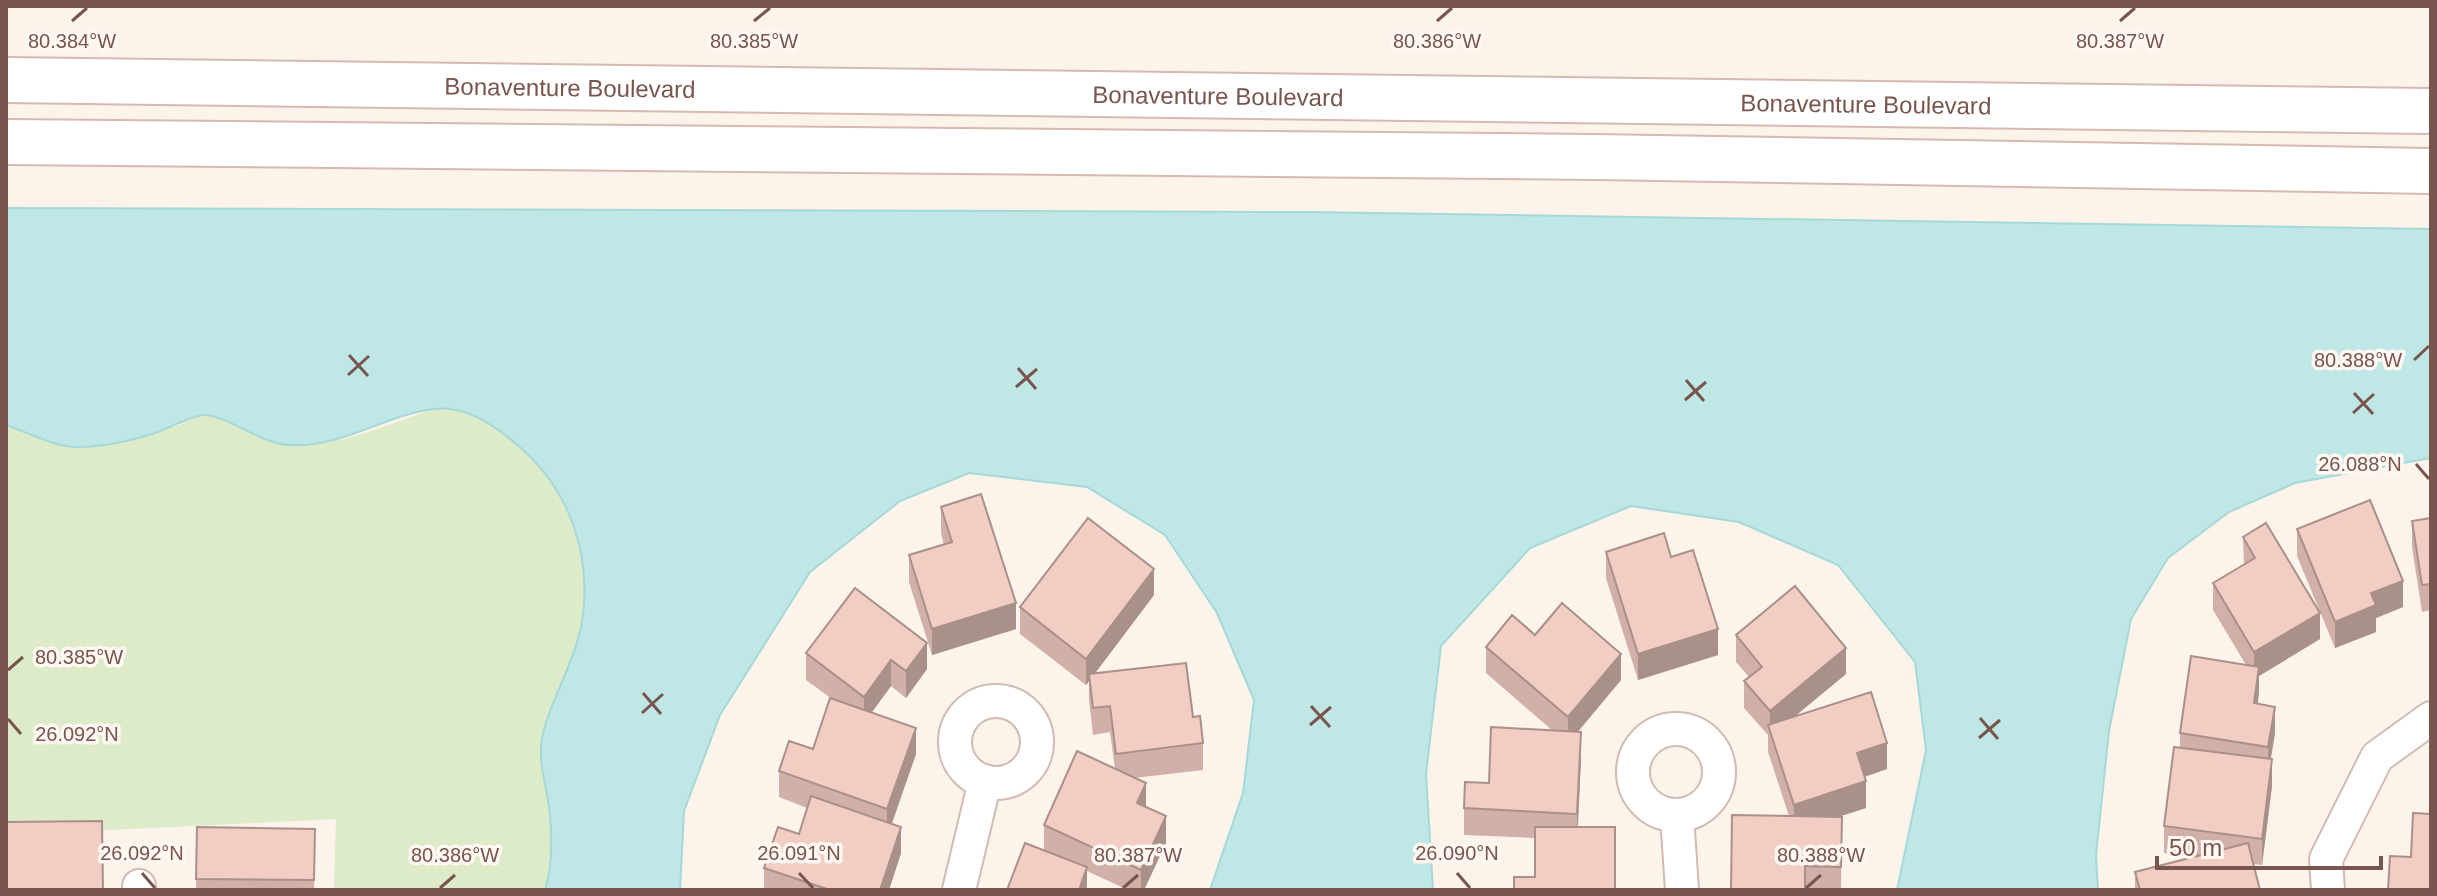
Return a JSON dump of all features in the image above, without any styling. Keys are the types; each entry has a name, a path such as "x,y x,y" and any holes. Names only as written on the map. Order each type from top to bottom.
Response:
{"main road":[{"name":"Bonaventure Boulevard","path":"6,80 2431,111"},
{"path":"6,142 1564,157 2431,171"}],"street":[{"path":"2328,890 2326,859 2377,757 2431,718"},
{"path":"959,890 985,781"},
{"path":"1677,816 1682,890"}],"green space":[{"path":"434,409 465,411 484,418 521,446 538,464 566,505 581,545 584,594 578,640 549,719 541,751 552,837 545,890 334,890 336,819 6,835 6,425 65,434 109,433 171,427 205,416 223,420 274,442 294,445 355,436"}],"water":[{"path":"6,208 1307,212 2431,229 2431,458 2295,483 2229,512 2168,558 2131,619 2109,731 2096,855 2098,890 1897,890 1926,750 1915,662 1838,565 1739,522 1631,506 1530,548 1441,646 1426,774 1433,890 1210,890 1243,793 1254,700 1217,613 1165,535 1087,487 969,473 900,501 810,572 720,715 684,811 680,890 545,890 551,837 541,759 542,739 578,640 584,601 584,575 574,526 550,481 534,461 497,429 478,417 456,410 416,412 344,437 307,445 277,443 221,419 203,415 142,437 79,447 57,444 6,425"}],"building":[{"path":"981,494 1016,603 932,629 909,555 952,542 941,507"},
{"path":"2370,500 2403,581 2371,593 2376,605 2335,622 2297,529"},
{"path":"1088,518 1154,569 1086,659 1020,607"},
{"path":"2431,518 2431,584 2422,585 2412,521"},
{"path":"2266,523 2320,613 2254,652 2213,583 2255,558 2243,537"},
{"path":"1664,533 1671,557 1693,550 1718,629 1638,654 1606,552"},
{"path":"1795,586 1846,648 1770,711 1744,681 1762,667 1736,635"},
{"path":"855,588 927,643 906,671 891,660 864,697 806,653"},
{"path":"1562,603 1621,654 1568,717 1486,647 1512,615 1535,635"},
{"path":"2191,656 2259,667 2254,703 2275,707 2268,747 2180,733"},
{"path":"1186,663 1193,717 1200,716 1203,743 1116,754 1110,706 1093,708 1089,674"},
{"path":"1871,692 1887,743 1857,753 1866,781 1794,805 1768,725"},
{"path":"830,698 916,728 887,809 779,771 789,741 813,749"},
{"path":"1491,727 1581,732 1577,814 1464,808 1465,782 1489,783"},
{"path":"2174,747 2272,759 2262,839 2164,826"},
{"path":"1077,751 1146,783 1137,803 1166,816 1141,870 1044,825"},
{"path":"811,796 901,827 880,890 830,890 764,868 778,827 799,834"},
{"path":"2413,813 2431,814 2431,890 2388,890 2390,856 2411,857"},
{"path":"1732,815 1842,817 1841,867 1805,866 1805,890 1731,890"},
{"path":"102,821 103,890 6,890 6,822"},
{"path":"197,827 315,829 314,880 196,879"},
{"path":"1535,827 1615,827 1615,890 1514,890 1514,877 1535,877"},
{"path":"1025,843 1087,867 1080,887 1087,890 1007,890"},
{"path":"2248,843 2260,890 2140,890 2135,872"}]}
